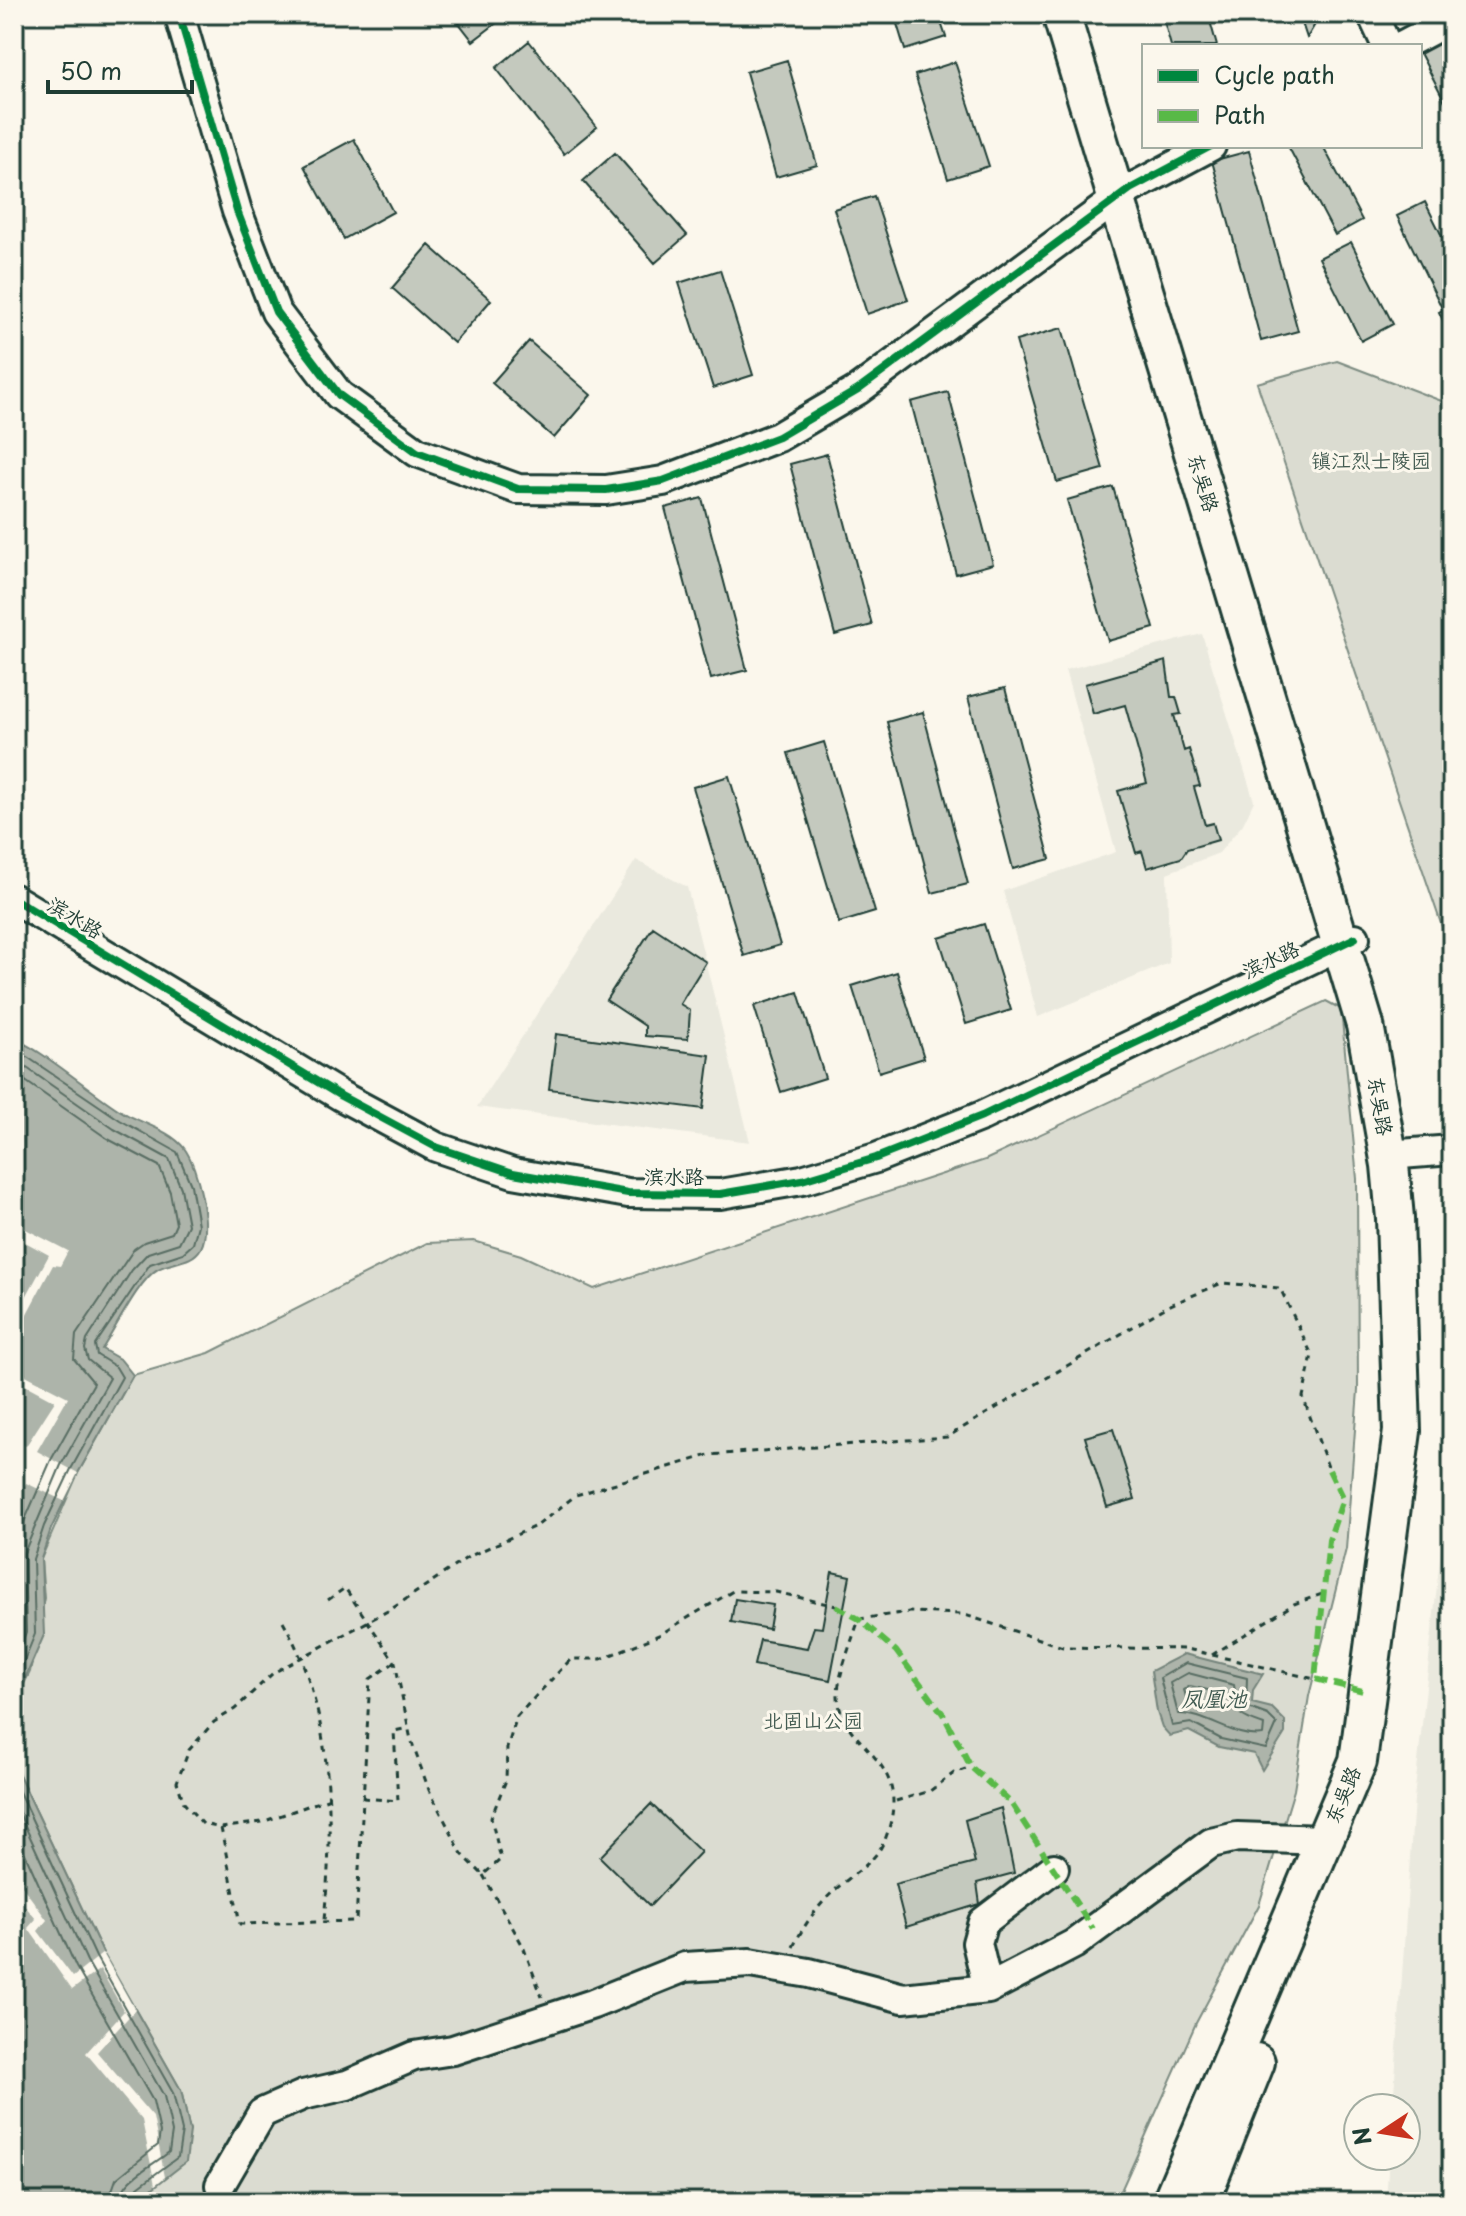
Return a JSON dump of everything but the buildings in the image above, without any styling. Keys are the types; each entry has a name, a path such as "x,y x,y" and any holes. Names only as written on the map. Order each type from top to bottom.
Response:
{"main road":[{"name":"东吴路","path":"1061,14 1123,193 1349,941 1381,1022 1396,1155 1411,1220 1418,1435 1373,1770 1200,2202"},
{"name":"东吴路","path":"1077,14 1123,193"},
{"name":"东吴路","path":"1171,2202 1358,1761 1402,1431 1396,1155"}],"street":[{"path":"179,14 237,211 276,312 339,395 417,452 518,489 606,490 663,481 778,437 858,390 1123,193 1207,148"},
{"path":"1372,14 1386,44"},
{"path":"1405,44 1452,19"},
{"name":"滨水路","path":"14,899 341,1096 436,1147 513,1173 628,1193 720,1194 802,1180 876,1158 982,1116 1349,941"},
{"path":"1396,1155 1452,1150"},
{"path":"220,2185 262,2113 303,2095 347,2085 414,2056 453,2050 551,2019 685,1967 750,1963 903,1998 988,1989 1074,1944 1211,1843 1237,1837 1324,1840"},
{"path":"988,1989 977,1943 983,1922 1054,1868"}],"path":[{"path":"330,1798 262,1822 221,1828 203,1824 184,1803 177,1782 189,1750 214,1722 235,1709 273,1673 366,1623 468,1557 538,1525 576,1495 709,1455 947,1437 1127,1329 1222,1283 1280,1288 1312,1355 1303,1397 1329,1470"},
{"path":"328,1600 345,1588 395,1662 408,1728 429,1790 462,1854 483,1875 523,1946 551,2019"},
{"path":"483,1875 501,1859 491,1818 506,1780 507,1748 517,1716 571,1659 601,1659 659,1635 733,1591 776,1592 836,1606"},
{"path":"1212,1655 1294,1604 1322,1594"},
{"path":"782,1968 819,1905 839,1886 868,1867 886,1838 896,1801 876,1754 849,1729 838,1695 859,1619 909,1612 962,1614 1063,1647 1187,1649 1315,1679"},
{"path":"283,1621 302,1655 326,1756 330,1854 324,1920"},
{"path":"221,1828 240,1924 356,1921 370,1679 395,1662"},
{"path":"363,1798 398,1801 394,1731 408,1728"},
{"path":"896,1801 930,1791 954,1773 971,1767"}],"shaded area":[{"path":"1202,634 1254,801 1243,824 1219,853 1167,873 1169,963 1038,1017 1003,891 1116,852 1065,670"},
{"path":"636,860 687,887 750,1142 477,1107"},
{"path":"1452,1446 1452,2202 1386,2202 1388,2172 1422,2172 1422,2092 1394,2092 1414,1799"}],"green space":[{"name":"镇江烈士陵园","path":"1337,361 1452,405 1452,956 1257,383"},
{"name":"北固山公园","path":"1326,1001 1341,1009 1357,1179 1358,1390 1346,1549 1309,1696 1294,1790 1259,1905 1196,2023 1116,2202 135,2202 190,2131 181,2090 103,1953 14,1764 14,1704 30,1672 44,1598 41,1559 78,1473 133,1375 209,1353 427,1243 474,1241 521,1255 594,1289 985,1160"}],"water":[{"path":"14,1040 37,1051 115,1107 179,1142 194,1168 202,1197 205,1226 204,1238 197,1253 187,1260 163,1266 143,1283 102,1349 121,1360 133,1375 78,1473 51,1529 41,1559 44,1635 14,1704"},
{"name":"凤凰池","path":"1184,1654 1263,1674 1253,1690 1252,1703 1272,1708 1285,1721 1285,1733 1262,1770 1254,1754 1219,1747 1189,1731 1170,1736 1162,1727 1151,1671"},
{"path":"14,1764 103,1953 181,2090 190,2131 186,2162 135,2202 14,2202"}],"pier":[{"path":"14,1223 68,1251 60,1266 53,1265 14,1338 14,1319 49,1255 14,1236"},
{"path":"14,1369 68,1397 37,1451 78,1473 64,1501 26,1483 14,1503 14,1441 26,1446 55,1401 14,1379"},
{"path":"14,1875 47,1920 38,1931 73,1977 103,1953 135,2010 97,2052 153,2117 165,2177 155,2185 142,2120 86,2053 124,2011 100,1969 72,1990 28,1928 36,1919 14,1893"}],"marked path":[{"path":"1329,1470 1343,1499 1329,1540 1315,1679 1367,1692"},
{"path":"836,1606 859,1619 896,1651 943,1714 971,1767 1011,1803 1093,1929"}],"cycle path":[{"path":"179,14 237,211 276,312 339,395 417,452 518,489 606,490 663,481 778,437 858,390 1130,189 1207,148"},
{"path":"14,899 341,1096 436,1147 513,1173 628,1193 720,1194 802,1180 876,1158 982,1116 1355,938"}]}
